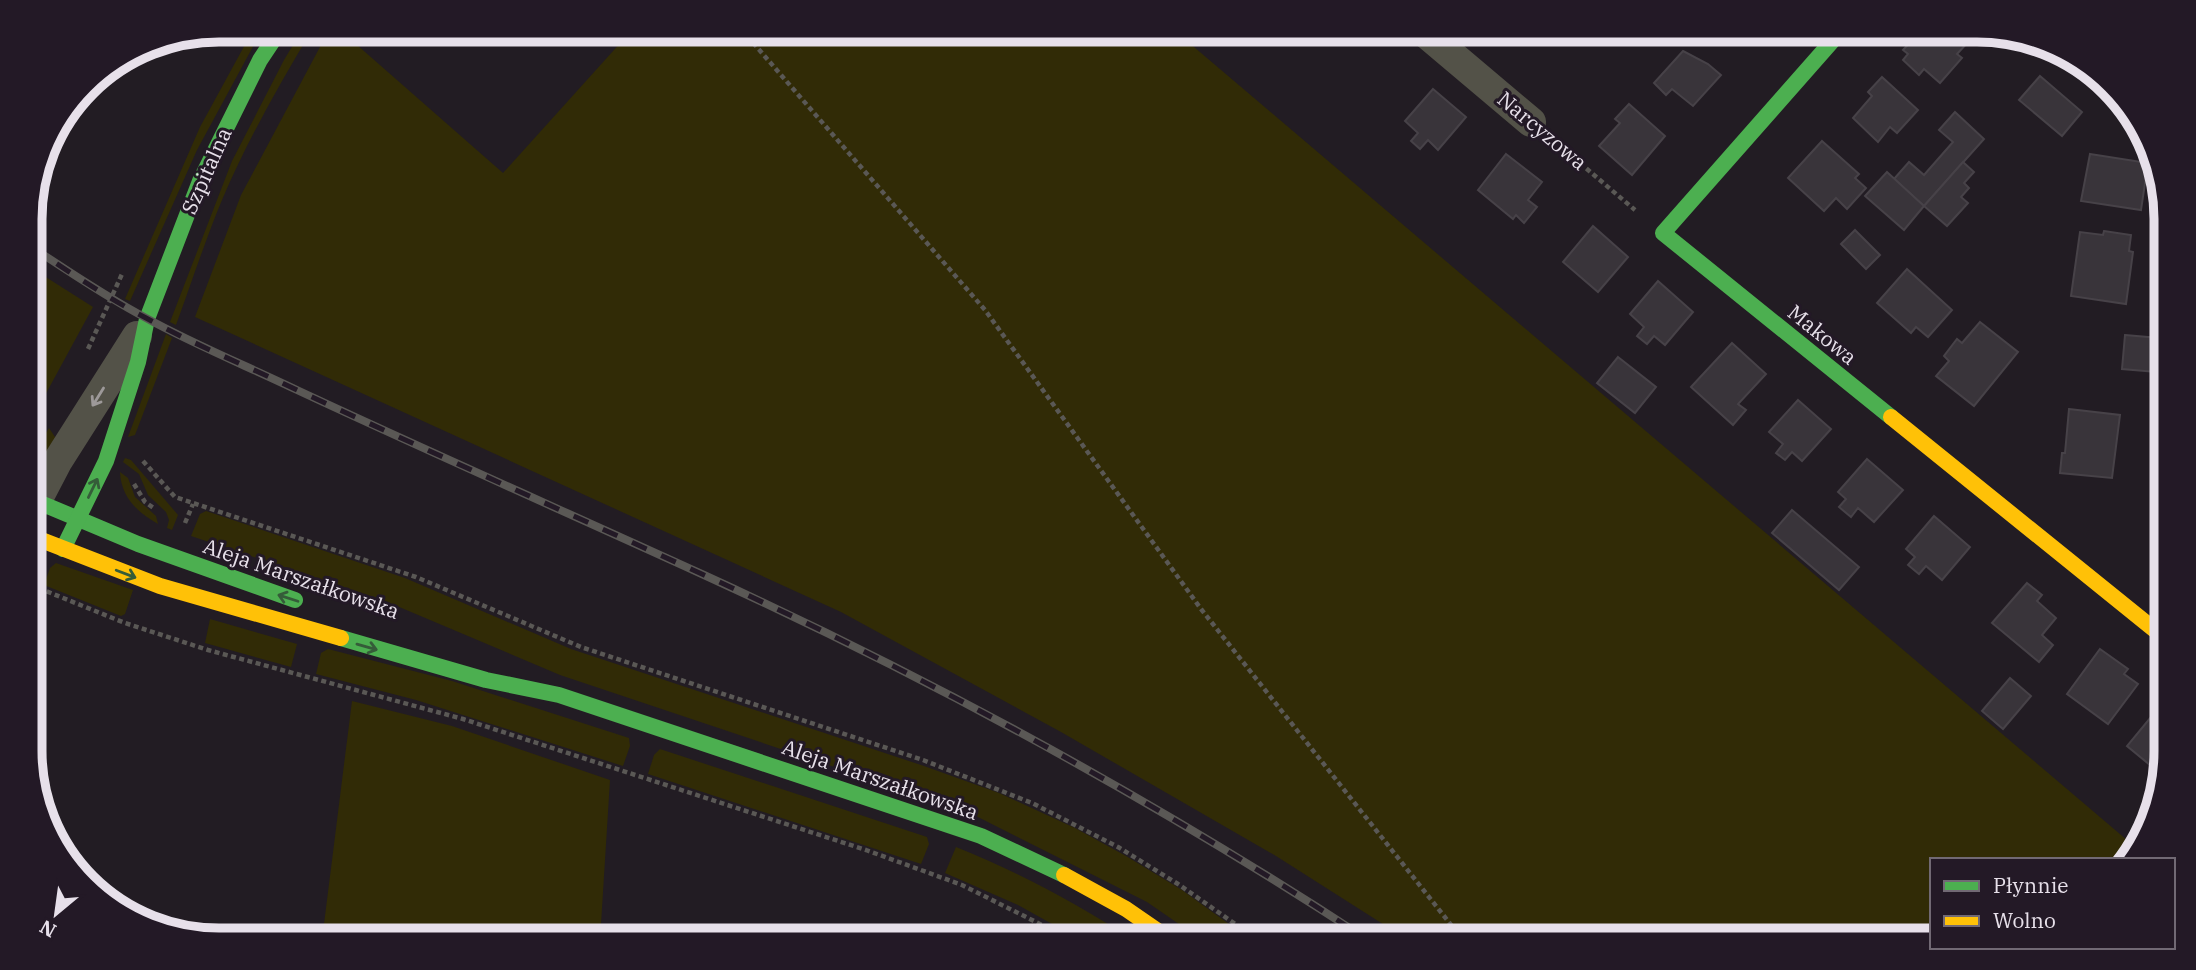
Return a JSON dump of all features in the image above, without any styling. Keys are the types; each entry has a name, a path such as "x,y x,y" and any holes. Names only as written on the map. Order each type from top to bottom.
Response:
{"main road":[{"name":"Szpitalna","path":"63,549 103,468 138,362 147,319 200,181 260,60 272,42"},
{"path":"1663,233 1831,42"},
{"name":"Makowa","path":"1663,233 2154,629"},
{"name":"Aleja Marszałkowska","path":"42,507 231,579 308,604"},
{"name":"Aleja Marszałkowska","path":"42,540 159,586 279,622 486,680 559,695"},
{"name":"Aleja Marszałkowska","path":"493,664 559,695 981,836 1056,871 1126,909 1154,928"}],"street":[{"name":"Narcyzowa","path":"1436,42 1531,122"},
{"name":"Szpitalna","path":"42,488 147,319"}],"path":[{"path":"752,42 985,310 1201,609 1454,928"},
{"name":"Narcyzowa","path":"1531,122 1663,233"},
{"path":"112,442 136,453 175,497 416,577 581,647 923,760 1032,803 1129,853 1241,928"},
{"path":"42,589 125,623 208,650 463,719 866,850 962,885 1048,928"}],"shaded area":[{"path":"246,42 256,42 197,150 130,301 125,299 200,127"},
{"path":"295,42 305,42 242,156 222,200 176,325 170,322 232,161"},
{"path":"323,42 354,42 503,173 621,42 1188,42 2128,841 2118,858 1930,858 1930,928 1389,928 1276,856 1061,732 841,612 195,317 241,195"},
{"path":"42,275 93,307 42,401"},
{"path":"166,334 172,338 135,435 128,437"},
{"path":"49,428 57,440 51,450 42,456 42,439"},
{"path":"125,458 131,460 178,515 172,530 167,528 169,520 166,512 148,495 139,474 123,462"},
{"path":"120,472 128,478 135,497 156,516 158,524 132,503 123,489"},
{"path":"206,511 405,578 571,649 999,793 1075,828 1126,856 1182,890 1234,928 1185,928 1147,902 966,811 560,675 385,601 191,536 200,514"},
{"path":"56,563 133,590 125,614 121,616 44,585 50,568"},
{"path":"210,619 297,644 291,667 205,643"},
{"path":"328,649 452,681 629,738 630,746 623,766 416,700 316,674 321,653"},
{"path":"352,701 452,726 610,780 601,928 324,928"},
{"path":"660,749 927,837 929,844 921,864 648,774 654,755"},
{"path":"956,847 1047,889 1114,928 1059,928 1018,905 945,873"}],"building":[{"path":"1911,42 1968,42 1957,54 1962,58 1940,83 1924,69 1919,75 1903,60 1908,54 1903,50"},
{"path":"1683,51 1708,64 1721,75 1693,106 1672,89 1666,95 1654,83"},
{"path":"2040,76 2082,112 2062,136 2019,100"},
{"path":"1882,77 1918,110 1897,133 1890,127 1878,142 1853,118 1872,96 1868,92"},
{"path":"1433,89 1466,117 1438,150 1428,140 1420,149 1411,141 1418,133 1405,121"},
{"path":"1629,104 1665,136 1632,175 1599,146 1620,123 1615,119"},
{"path":"1955,112 1984,139 1924,206 1894,179 1909,162 1924,175 1953,142 1939,130"},
{"path":"1822,141 1859,174 1855,178 1866,188 1847,209 1836,198 1824,211 1788,178"},
{"path":"1506,154 1542,182 1528,200 1537,207 1524,223 1516,215 1513,219 1478,190"},
{"path":"2090,154 2145,162 2147,170 2141,210 2081,201"},
{"path":"1963,162 1974,172 1964,183 1969,188 1961,197 1968,203 1947,226 1924,206"},
{"path":"1887,172 1924,206 1904,230 1865,196"},
{"path":"1593,226 1628,257 1598,292 1563,262"},
{"path":"1855,230 1880,255 1866,269 1841,244"},
{"path":"2104,231 2131,235 2129,251 2133,252 2126,304 2071,296 2080,232 2103,235"},
{"path":"1907,269 1952,310 1928,337 1916,327 1911,333 1877,303"},
{"path":"1658,281 1693,312 1665,345 1654,336 1647,344 1637,336 1644,327 1630,314"},
{"path":"1980,322 2018,352 1974,406 1936,376 1949,361 1944,356 1957,339 1962,343"},
{"path":"2125,335 2154,338 2154,372 2122,369"},
{"path":"1732,343 1766,374 1738,404 1746,410 1733,425 1691,387"},
{"path":"1618,357 1656,387 1635,413 1597,383"},
{"path":"1798,400 1831,429 1802,461 1792,452 1785,460 1776,453 1783,444 1769,432"},
{"path":"2069,409 2120,415 2112,478 2060,473 2062,453 2065,453"},
{"path":"1867,459 1903,490 1874,522 1858,508 1851,517 1839,507 1846,499 1838,492"},
{"path":"1792,510 1859,567 1839,590 1772,533"},
{"path":"1934,516 1970,547 1942,580 1926,566 1919,574 1908,565 1915,557 1906,549"},
{"path":"2027,583 2042,595 2037,601 2056,618 2042,635 2053,645 2039,662 1992,623"},
{"path":"2100,649 2128,669 2124,674 2138,684 2108,724 2067,694"},
{"path":"2010,678 2031,696 2003,729 1982,711"},
{"path":"2154,713 2153,768 2127,746"}],"railway":[{"path":"42,254 87,284 183,337 790,615 960,700 1208,840 1349,928"}],"traffic: fast":[{"path":"63,549 106,461 138,362 147,319 200,181 260,60 272,42"},
{"path":"1831,42 1663,233 1891,417"},
{"path":"42,504 138,544 295,600"},
{"path":"341,638 486,680 559,695 981,836 1064,875"}],"traffic: slow":[{"path":"1891,417 2154,629"},
{"path":"42,540 160,586 341,638"},
{"path":"1064,875 1126,909 1154,928"}]}
